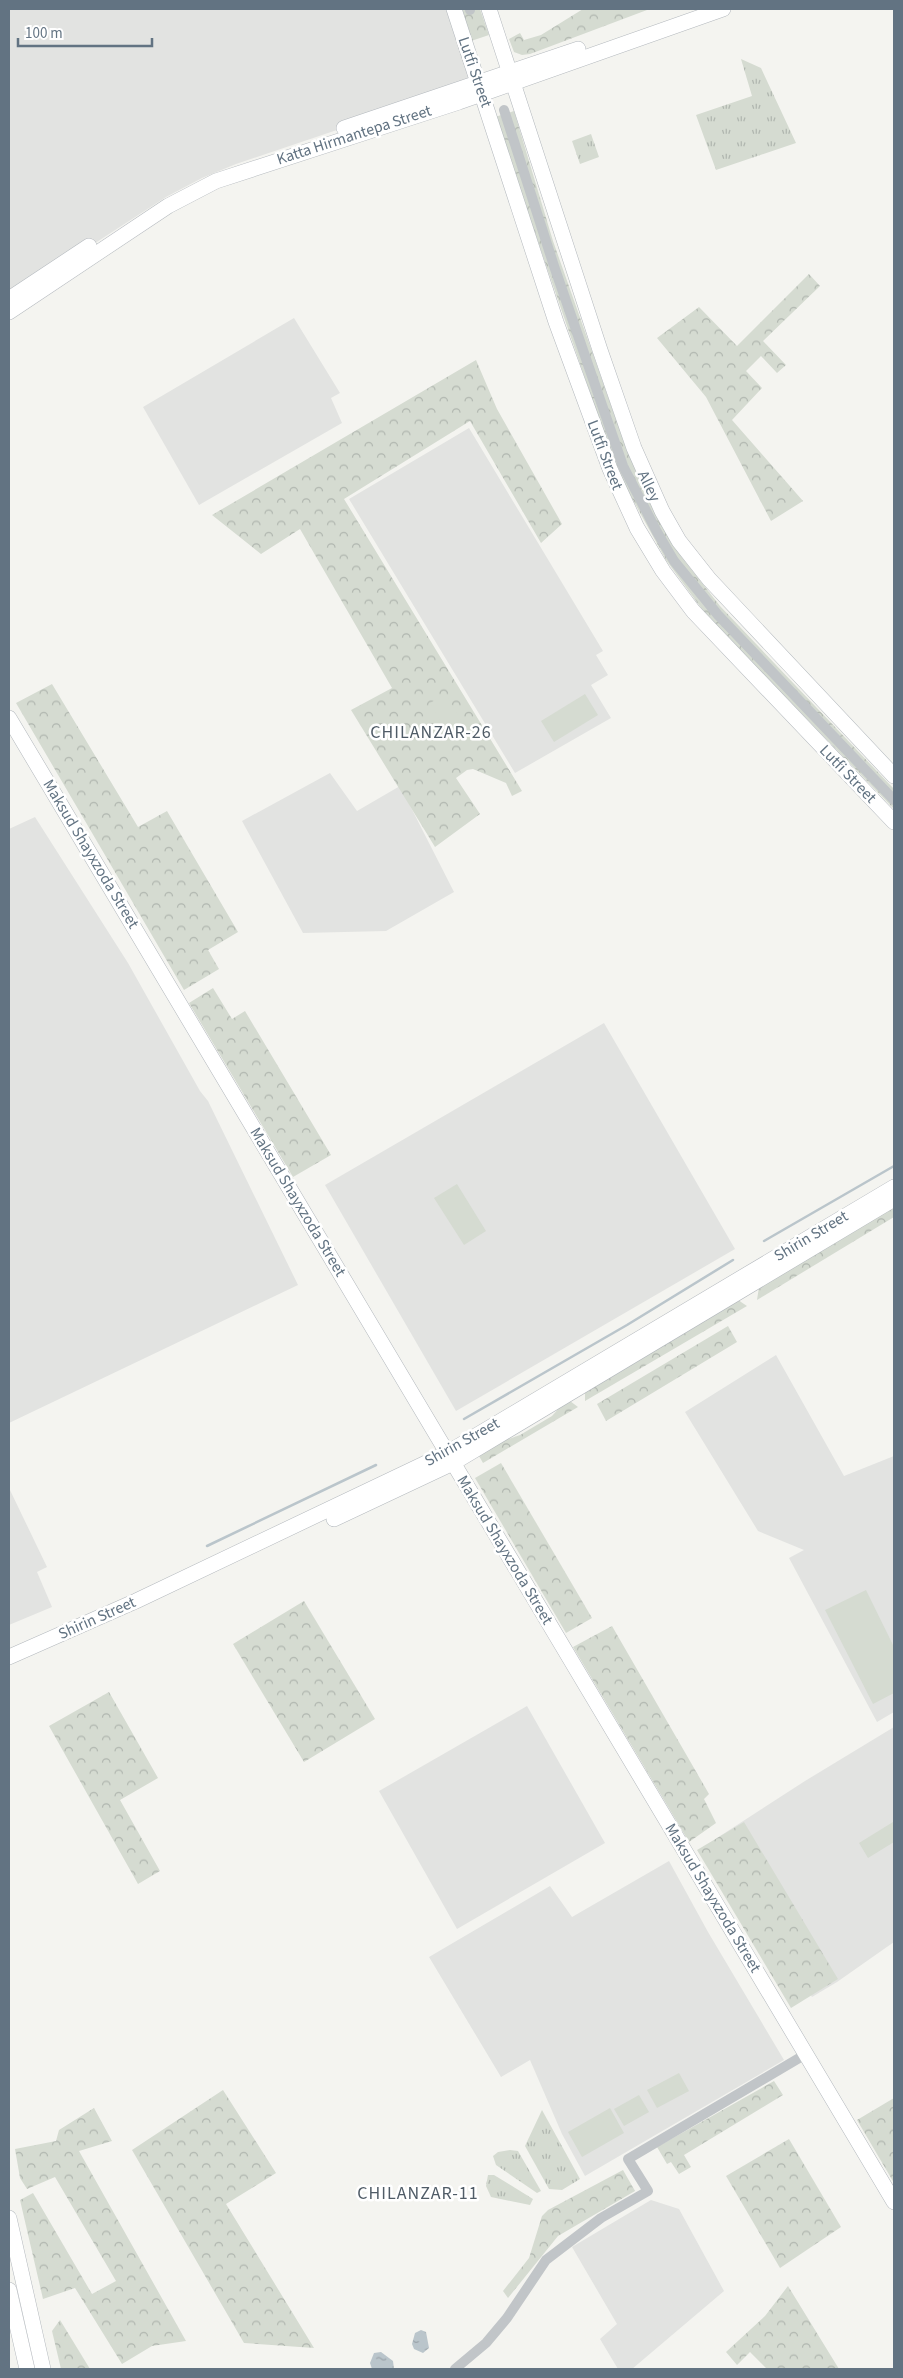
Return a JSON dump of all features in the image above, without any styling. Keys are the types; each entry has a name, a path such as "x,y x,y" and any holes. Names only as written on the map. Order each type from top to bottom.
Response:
{"main road":[{"name":"Lutfi Street","path":"454,9 556,322 587,409 617,486 643,539 663,571 693,611 894,822"},
{"name":"Lutfi Street","path":"489,9 609,377 637,456 662,510 679,541 709,579 894,776"},
{"name":"Katta Hirmаntepa Street","path":"9,312 168,206 216,181 512,77 697,9"},
{"name":"Katta Hirmаntepa Street","path":"512,77 723,9"},
{"name":"Katta Hirmаntepa Street","path":"9,299 166,197 202,178 236,164 481,88"},
{"name":"Maksud Shayxzoda Street","path":"9,718 894,2202"},
{"name":"Shirin Street","path":"749,1280 894,1186"},
{"name":"Shirin Street","path":"9,1668 450,1458 749,1280 894,1199"},
{"name":"Shirin Street","path":"9,1657 450,1458"},
{"path":"9,2218 43,2369"},
{"path":"9,2290 27,2369"}],"street":[{"name":"Alley","path":"504,110 551,257 623,466 657,532 674,561 718,615 894,800"},
{"path":"455,2369 486,2343 507,2318 546,2260 601,2218 648,2191 628,2158 806,2054"}],"shaded area":[{"path":"9,9 454,9 479,82 236,164 202,178 166,197 9,299"},
{"path":"294,318 340,393 331,398 342,423 199,505 143,407"},
{"path":"469,428 603,651 596,655 608,675 591,685 611,718 515,773 349,499"},
{"path":"330,773 357,811 400,786 454,892 386,931 303,933 242,821"},
{"path":"35,817 128,963 200,1091 208,1101 298,1285 9,1423 9,829"},
{"path":"604,1023 735,1249 456,1411 325,1185"},
{"path":"776,1355 844,1476 894,1456 894,1712 877,1722 789,1558 804,1550 758,1531 685,1412"},
{"path":"9,1488 47,1567 37,1572 52,1607 9,1625"},
{"path":"527,1706 605,1843 457,1929 379,1791"},
{"path":"894,1727 894,1942 812,1997 717,1838 805,1781"},
{"path":"669,1861 708,1932 784,2060 585,2176 562,2134 530,2060 501,2077 429,1957 550,1886 572,1917"},
{"path":"651,2200 679,2209 724,2291 632,2369 618,2369 600,2339 617,2324 572,2247"}],"green space":[{"path":"460,9 480,9 489,35 471,41"},
{"path":"583,9 647,10 530,54 522,55 514,52 509,39 520,33 524,40 541,35"},
{"path":"741,59 761,68 796,143 716,170 696,115 752,96"},
{"path":"514,111 553,241 613,411 640,482 664,530 680,555 720,606 894,789 894,809 707,616 666,560 617,471 495,117"},
{"path":"591,134 599,157 580,164 572,141"},
{"path":"809,274 820,286 763,341 786,365 777,373 761,356 746,371 762,388 732,420 803,501 771,521 706,397 657,338 699,307 737,346"},
{"path":"476,360 497,409 562,524 541,543 470,421 344,499 522,791 512,796 506,783 473,769 467,770 456,778 480,814 435,847 351,710 392,688 300,529 261,554 212,515"},
{"path":"52,684 138,827 167,811 238,932 208,950 219,969 184,990 16,703"},
{"path":"446,694 466,729 450,738 430,703"},
{"path":"585,694 598,715 554,742 541,721"},
{"path":"213,988 232,1019 245,1011 331,1155 293,1177 189,1003"},
{"path":"457,1184 486,1231 464,1245 434,1198"},
{"path":"894,1205 894,1217 757,1300 759,1287"},
{"path":"738,1300 747,1306 585,1401 585,1392"},
{"path":"728,1326 737,1342 606,1421 597,1404"},
{"path":"570,1401 578,1407 483,1463 479,1456 503,1441 520,1435 552,1416 560,1407"},
{"path":"501,1463 592,1618 566,1633 475,1478"},
{"path":"866,1590 894,1647 894,1693 873,1704 825,1610"},
{"path":"304,1601 375,1719 304,1762 233,1644"},
{"path":"612,1626 709,1794 704,1799 716,1823 689,1842 573,1647"},
{"path":"109,1692 158,1778 120,1800 160,1871 138,1884 49,1726"},
{"path":"744,1822 838,1979 791,2008 697,1850"},
{"path":"893,1822 894,1842 868,1858 859,1843"},
{"path":"679,2073 689,2091 657,2108 647,2090"},
{"path":"774,2081 783,2095 684,2155 691,2167 679,2174 671,2162 667,2164 657,2147"},
{"path":"223,2090 276,2173 226,2204 314,2348 244,2343 132,2150"},
{"path":"639,2095 649,2112 624,2126 614,2109"},
{"path":"894,2098 894,2183 857,2120"},
{"path":"94,2108 112,2141 79,2151 186,2341 152,2346 122,2364 75,2288 43,2299 20,2200 33,2193 92,2294 116,2281 55,2177 27,2189 20,2178 15,2149 56,2141 59,2130"},
{"path":"610,2108 624,2133 582,2157 568,2132"},
{"path":"542,2110 580,2179 562,2190 549,2189 525,2146"},
{"path":"789,2139 841,2227 780,2268 726,2176"},
{"path":"518,2151 541,2191 537,2193 496,2165 493,2156 498,2152"},
{"path":"623,2170 635,2191 558,2236 508,2298 503,2291 529,2258 542,2216 548,2210"},
{"path":"488,2175 494,2175 533,2199 530,2205 491,2197 486,2186"},
{"path":"788,2286 839,2369 767,2369 750,2352 737,2365 726,2352 765,2316"},
{"path":"60,2320 90,2369 61,2369 52,2331"}],"water":[{"path":"421,2330 426,2332 429,2348 423,2353 414,2349 412,2344 415,2333"},
{"path":"381,2352 393,2361 394,2369 372,2369 370,2363 374,2353"}],"waterway":[{"path":"764,1241 894,1166"},
{"path":"464,1419 627,1325 733,1260"},
{"path":"207,1546 376,1465"}],"district":[{"name":"CHILANZAR-26","path":"431,732"},
{"name":"CHILANZAR-11","path":"418,2193"}]}
